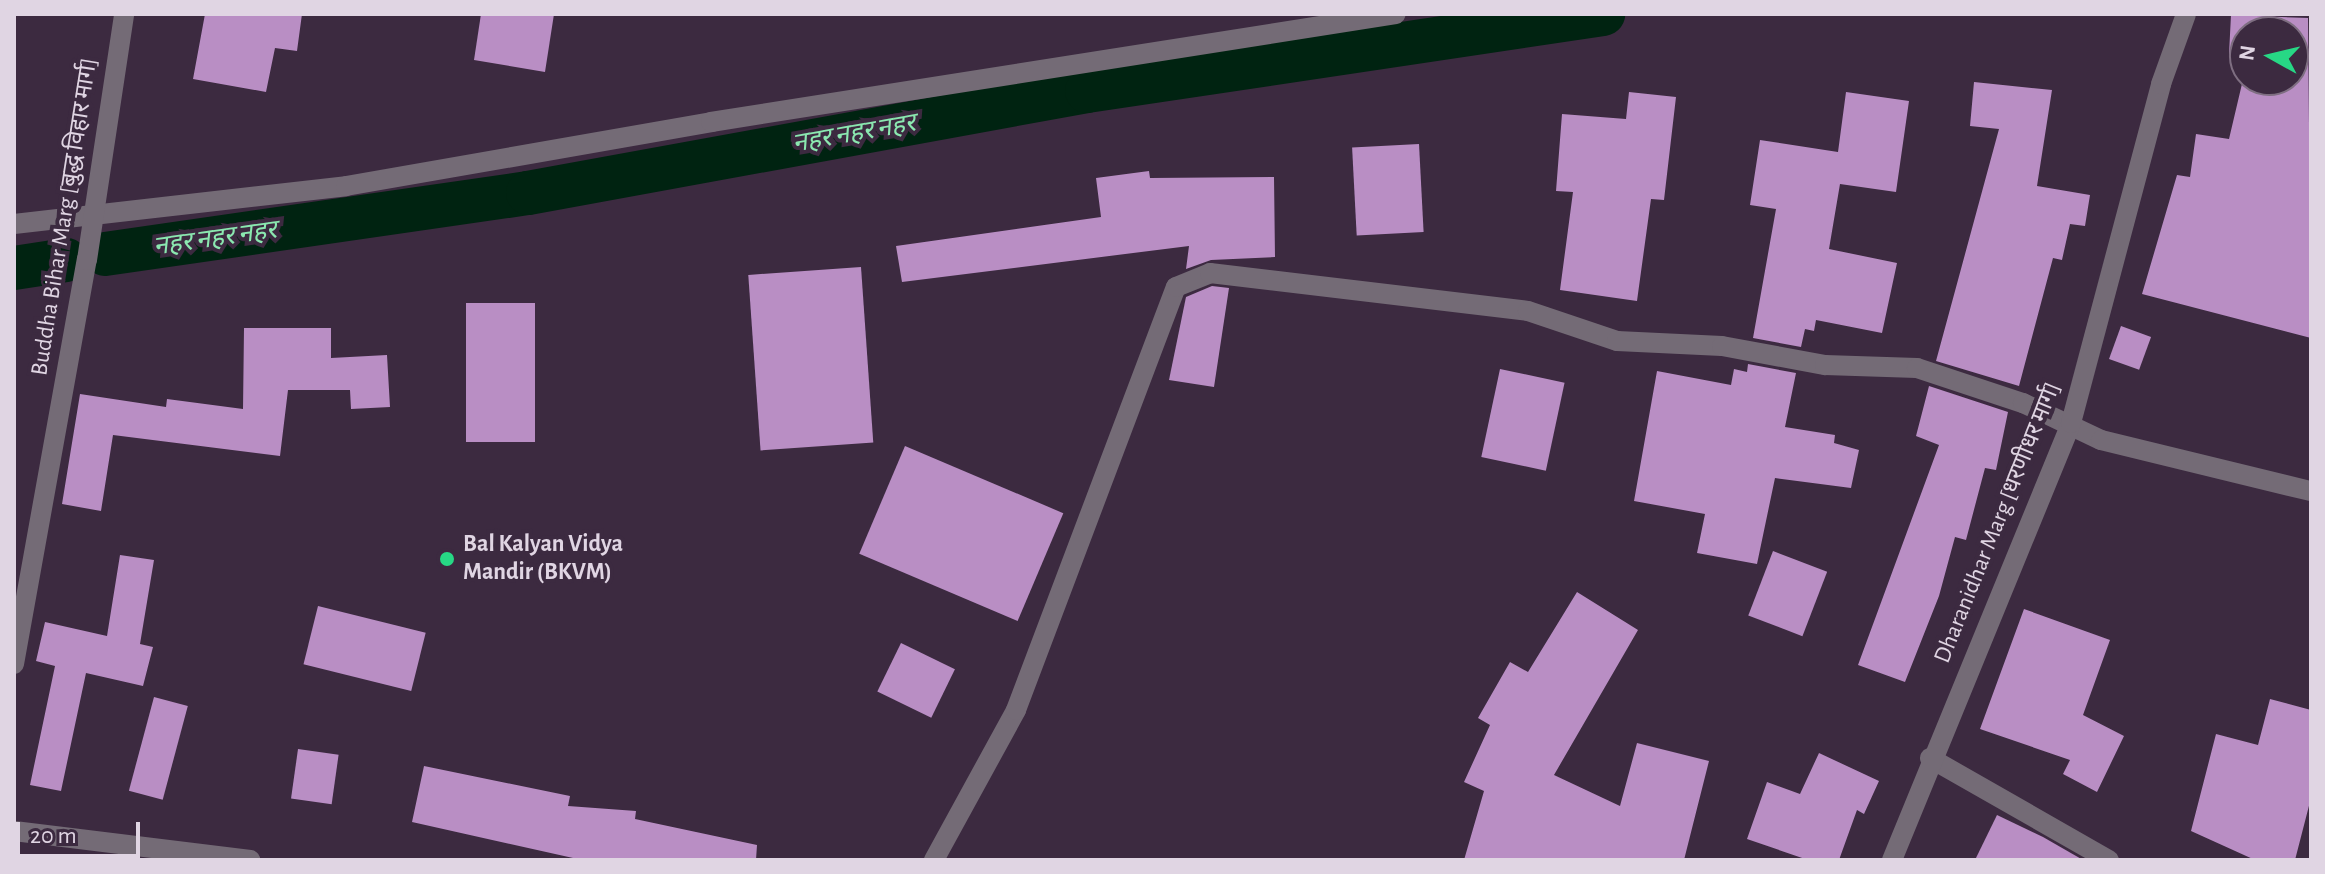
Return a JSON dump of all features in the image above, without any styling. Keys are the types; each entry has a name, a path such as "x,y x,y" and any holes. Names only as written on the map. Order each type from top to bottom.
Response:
{"street":[{"name":"Buddha Bihar Marg [बुद्ध विहार मार्ग]","path":"14,664 81,298 124,14"},
{"path":"14,224 346,186 726,120 1396,14"},
{"name":"Dharanidhar Marg [धरणीधर मार्ग]","path":"1892,860 1930,758 2071,423 2161,84 2186,14"},
{"path":"934,860 1016,710 1176,287 1210,273 1528,311 1617,341 1722,346 1825,365 1917,368 2071,423 2101,440 2311,491"},
{"path":"1930,758 2109,860"},
{"path":"14,831 250,860"}],"building":[{"path":"205,14 302,14 297,51 275,48 266,92 193,79"},
{"path":"481,14 554,14 545,72 474,60"},
{"path":"1974,82 2052,90 2037,186 2090,195 2085,226 2070,224 2062,260 2053,258 2019,386 1936,361 1999,129 1970,126"},
{"path":"1629,92 1676,97 1664,200 1651,199 1637,301 1560,290 1573,192 1556,191 1562,114 1626,119"},
{"path":"1846,92 1909,101 1896,192 1840,184 1829,249 1897,263 1882,333 1816,320 1814,331 1805,329 1801,347 1753,338 1776,209 1750,205 1760,140 1838,152"},
{"path":"2239,96 2309,96 2311,338 2142,294 2177,175 2190,177 2196,134 2229,139"},
{"path":"1419,144 1424,232 1357,235 1352,148"},
{"path":"1149,171 1150,178 1274,177 1275,257 1211,260 1186,269 1189,246 902,282 896,246 1101,217 1096,178"},
{"path":"861,267 873,443 761,450 748,275"},
{"path":"1212,286 1229,288 1214,387 1169,380 1186,297"},
{"path":"466,303 535,303 535,442 466,442"},
{"path":"2121,326 2151,337 2139,370 2109,359"},
{"path":"244,328 331,328 331,358 387,355 390,407 351,409 350,390 288,390 280,456 113,435 101,511 62,504 80,394 166,407 167,399 243,409"},
{"path":"1748,364 1796,373 1785,427 1835,435 1834,443 1859,450 1851,488 1775,478 1757,564 1697,553 1705,514 1634,501 1657,371 1731,385 1734,369 1747,372"},
{"path":"1500,369 1565,383 1546,471 1481,457"},
{"path":"1929,386 2008,412 1996,470 1985,468 1966,540 1955,537 1939,596 1905,682 1858,665 1939,445 1916,436"},
{"path":"905,446 1063,513 1018,621 859,554"},
{"path":"1773,551 1827,572 1802,636 1748,615"},
{"path":"120,555 154,560 140,644 153,647 143,686 86,673 61,791 30,785 55,666 36,661 45,622 107,636"},
{"path":"1577,592 1638,630 1554,775 1620,806 1637,743 1709,761 1684,860 1464,860 1484,791 1464,782 1490,725 1478,718 1510,662 1528,672"},
{"path":"318,606 426,633 411,691 303,664"},
{"path":"2024,609 2110,640 2083,715 2124,736 2097,792 2063,774 2070,760 1980,729"},
{"path":"901,643 955,669 931,718 877,692"},
{"path":"154,697 188,706 163,800 129,791"},
{"path":"2270,699 2311,710 2311,798 2295,860 2255,860 2191,831 2216,734 2258,745"},
{"path":"298,749 339,755 332,804 291,799"},
{"path":"1819,753 1879,781 1864,814 1857,810 1839,860 1808,860 1747,839 1767,782 1800,794"},
{"path":"424,766 570,796 568,806 636,811 635,819 757,845 756,860 582,860 412,822"},
{"path":"1997,815 2043,837 2083,860 1975,860"}],"waterway":[{"name":"नहर नहर नहर","path":"105,254 528,193 1087,91 1603,14"},
{"name":"नहर नहर नहर","path":"14,268 66,260"}],"place":[{"name":"Bal Kalyan Vidya Mandir (BKVM)","path":"447,559"}]}
